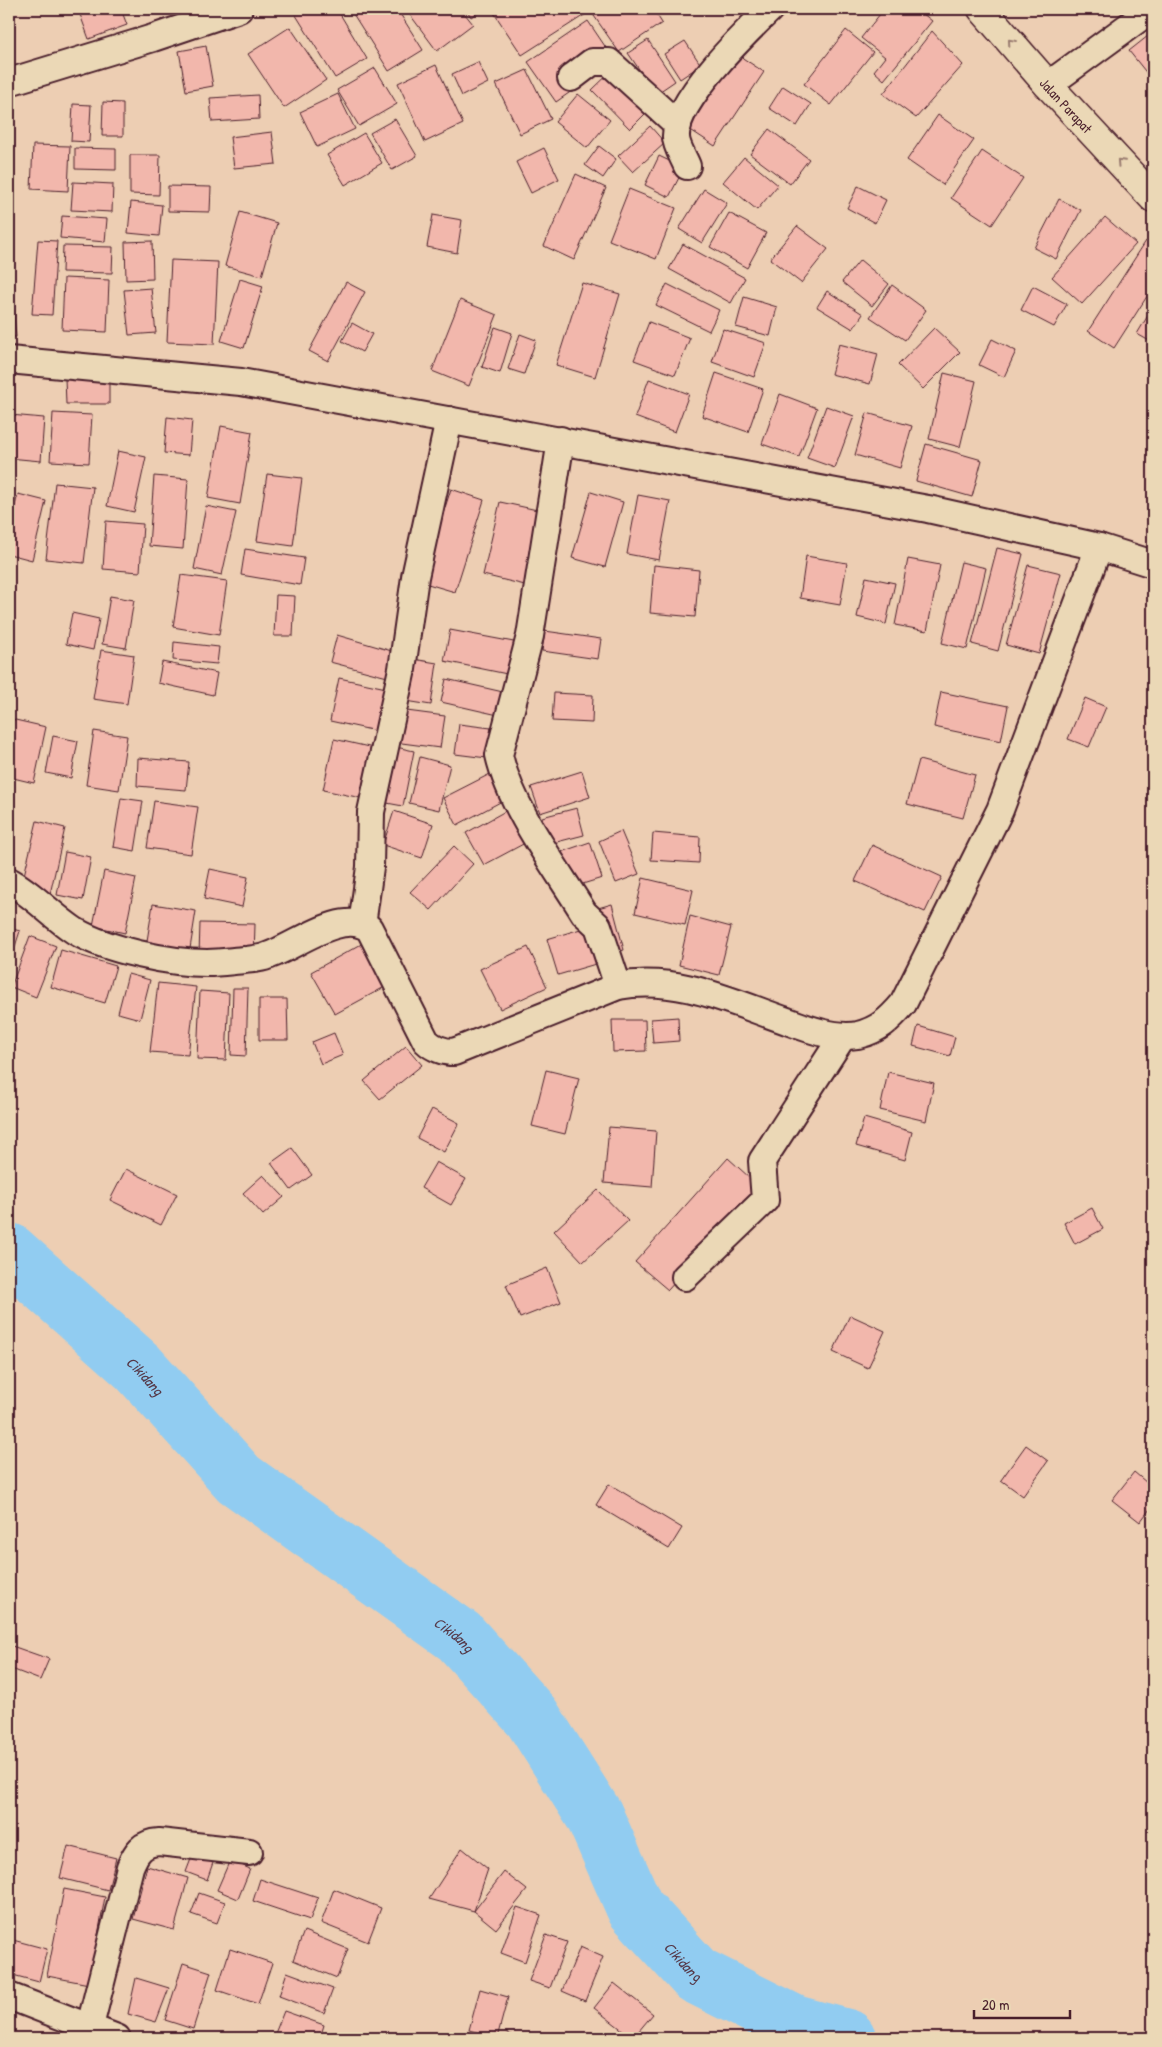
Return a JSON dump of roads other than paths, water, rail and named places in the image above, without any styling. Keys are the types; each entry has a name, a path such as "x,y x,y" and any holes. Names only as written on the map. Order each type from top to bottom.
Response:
{"street":[{"path":"9,82 153,38 239,9"},
{"path":"687,166 676,138 680,116 717,65 770,9"},
{"name":"Jalan Parapat","path":"982,9 1048,85 1153,198"},
{"path":"1048,85 1152,9"},
{"path":"571,78 592,62 610,62 678,125"},
{"path":"9,360 241,382 928,509 1099,547 1153,564"},
{"path":"362,924 370,867 371,812 402,669 415,578 449,420"},
{"path":"560,440 530,636 499,755 504,774 514,796 584,913 598,926 618,986"},
{"path":"9,881 75,931 101,942 157,956 196,963 216,963 259,958 329,927 351,922 362,924 369,928 426,1041 433,1047 448,1052 454,1052 618,986 640,982 669,983 697,989 814,1030 843,1036 875,1030 888,1021 904,1004 1000,810 1099,547"},
{"path":"685,1277 765,1200 762,1161 843,1036"},
{"path":"88,2033 130,1867 136,1852 146,1844 159,1842 248,1852"},
{"path":"9,1996 88,2033 117,2038"}],"waterway":[{"name":"Cikidang","path":"9,1252 138,1367 239,1479 460,1637 532,1717 594,1815 635,1908 696,1975 794,2024 847,2038"}]}
